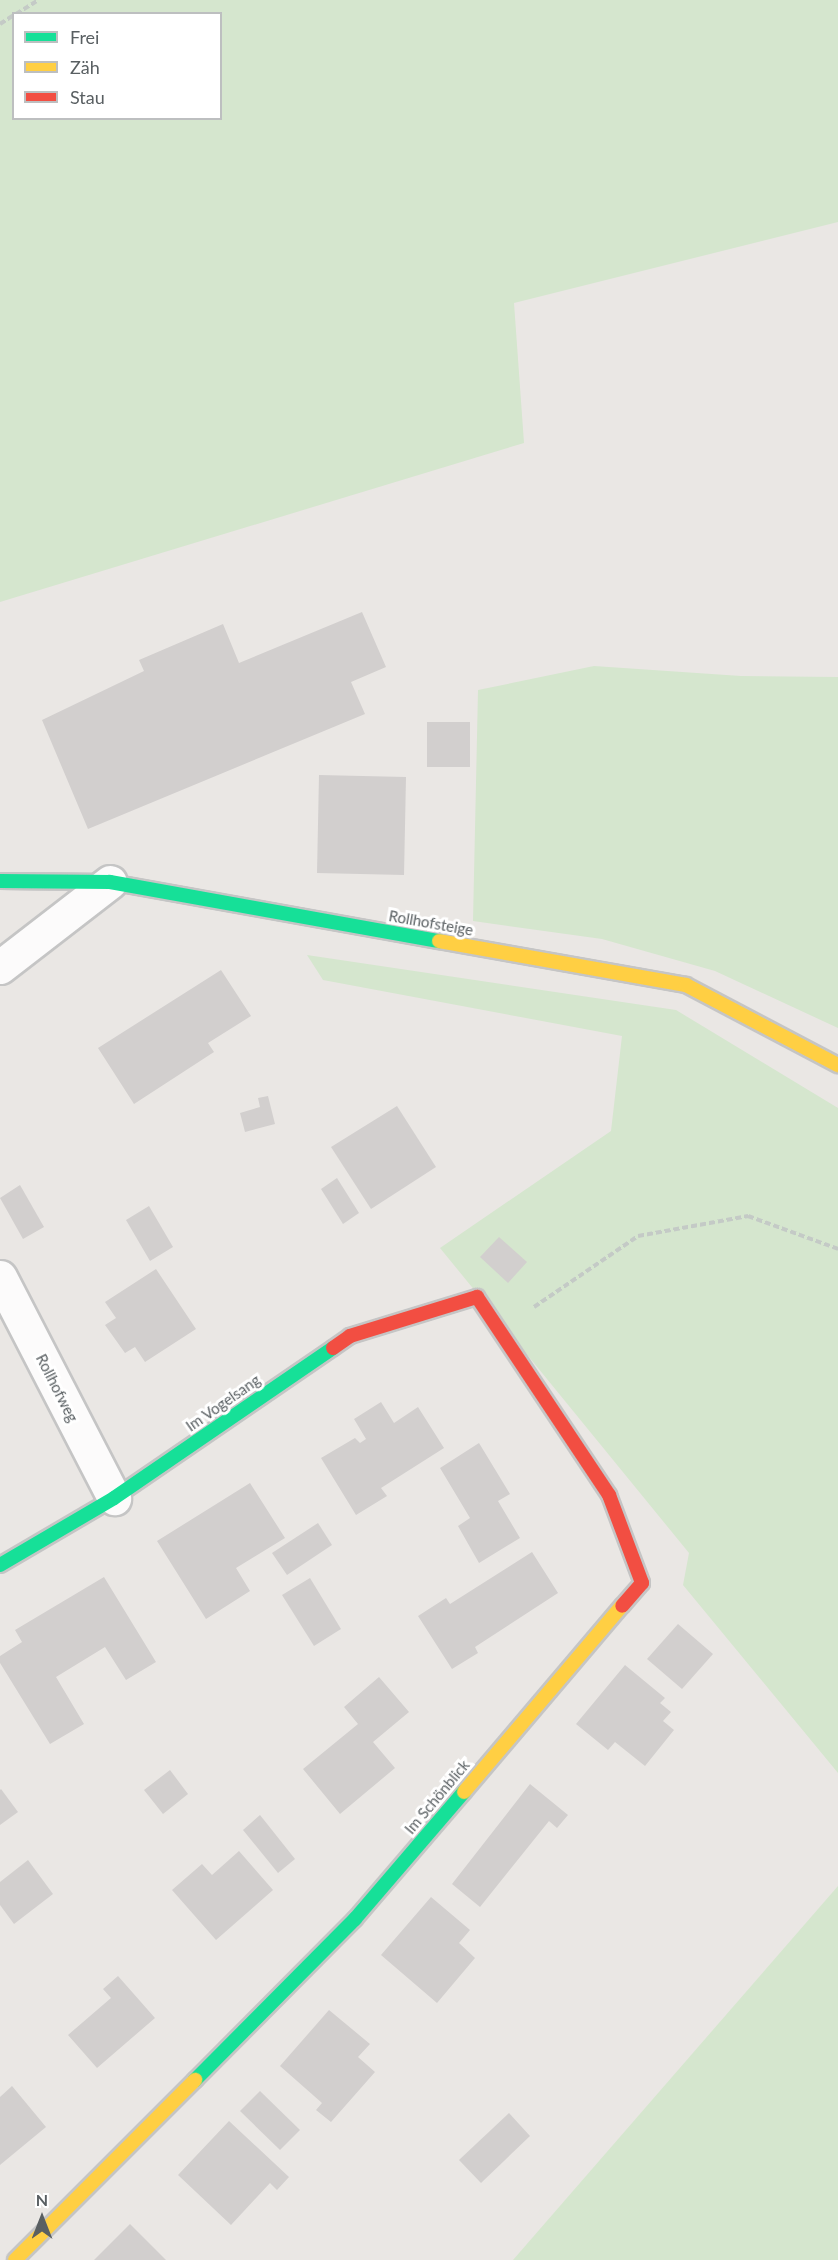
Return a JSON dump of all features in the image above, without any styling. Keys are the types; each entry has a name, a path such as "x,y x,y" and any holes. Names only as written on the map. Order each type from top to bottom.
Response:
{"street":[{"name":"Rollhofsteige","path":"0,881 110,882 687,986 838,1065"},
{"path":"0,968 110,882"},
{"name":"Rollhofweg","path":"0,1277 114,1498"},
{"name":"Im Schönblick","path":"15,2260 355,1919 642,1583 609,1495 477,1297"},
{"name":"Im Vogelsang","path":"0,1565 114,1498 350,1336 477,1297"}],"path":[{"path":"18,12 38,0"},
{"path":"499,1331 638,1236 748,1216 838,1249"}],"green space":[{"path":"0,0 838,0 838,222 514,303 524,443 0,602"},
{"path":"594,666 741,676 838,677 838,1028 715,971 602,939 473,921 478,690"},
{"path":"307,955 676,1010 838,1108 838,1773 683,1585 689,1553 440,1248 611,1131 622,1036 323,980"},
{"path":"838,1886 838,2260 513,2260"}],"building":[{"path":"362,612 386,667 351,682 365,714 88,829 42,720 144,671 139,660 223,624 239,663"},
{"path":"427,722 470,722 470,767 427,767"},
{"path":"319,775 406,777 404,875 317,873"},
{"path":"221,970 251,1016 208,1043 214,1052 134,1104 98,1048"},
{"path":"268,1096 275,1124 245,1132 240,1113 260,1107 258,1098"},
{"path":"397,1106 436,1167 371,1209 331,1147"},
{"path":"337,1178 359,1213 343,1224 321,1189"},
{"path":"20,1185 44,1227 23,1239 0,1198"},
{"path":"149,1206 173,1247 150,1261 126,1220"},
{"path":"499,1237 527,1262 508,1283 480,1257"},
{"path":"156,1269 196,1329 145,1362 135,1347 125,1353 105,1325 116,1318 105,1302"},
{"path":"381,1402 394,1423 418,1407 444,1448 381,1488 387,1496 356,1515 321,1458 355,1438 360,1443 366,1439 354,1419"},
{"path":"479,1443 510,1494 498,1501 520,1538 479,1563 458,1526 470,1518 440,1468"},
{"path":"250,1483 285,1538 236,1568 250,1591 206,1619 157,1541"},
{"path":"318,1523 332,1545 287,1575 272,1553"},
{"path":"532,1552 558,1593 475,1647 478,1653 452,1669 418,1616 446,1598 450,1604"},
{"path":"104,1577 156,1662 126,1680 105,1647 56,1677 84,1724 50,1744 0,1663 0,1656 22,1642 15,1630"},
{"path":"310,1578 341,1629 314,1646 282,1595"},
{"path":"678,1624 713,1654 682,1689 647,1659"},
{"path":"625,1665 665,1698 660,1703 671,1712 663,1721 674,1730 645,1766 615,1742 608,1750 576,1724"},
{"path":"379,1677 409,1712 373,1742 395,1768 340,1814 303,1769 358,1724 344,1707"},
{"path":"170,1770 188,1794 163,1814 144,1790"},
{"path":"530,1784 568,1815 557,1828 549,1821 480,1907 452,1884"},
{"path":"0,1790 18,1812 0,1825"},
{"path":"260,1815 295,1859 278,1873 243,1830"},
{"path":"239,1851 273,1890 216,1940 172,1890 202,1864 212,1875"},
{"path":"28,1860 53,1894 14,1924 0,1905 0,1882"},
{"path":"431,1897 470,1930 459,1943 475,1958 437,2003 381,1955"},
{"path":"118,1976 155,2018 97,2068 68,2035 111,1998 103,1989"},
{"path":"329,2010 370,2044 358,2057 375,2072 331,2122 316,2110 322,2103 280,2066"},
{"path":"12,2086 46,2127 0,2165 0,2097"},
{"path":"260,2091 300,2130 280,2150 240,2111"},
{"path":"509,2113 530,2136 481,2183 459,2160"},
{"path":"229,2121 289,2177 277,2190 270,2183 231,2225 178,2175"},
{"path":"130,2224 166,2260 94,2260"}],"traffic: fast":[{"path":"0,881 110,882 439,941"},
{"path":"0,1565 114,1498 333,1348"},
{"path":"195,2080 355,1919 464,1792"}],"traffic: slow":[{"path":"439,941 686,985 838,1065"},
{"path":"464,1792 622,1606"},
{"path":"15,2260 195,2080"}],"traffic: jam":[{"path":"333,1348 350,1336 477,1297 609,1495 642,1583 622,1606"}]}
